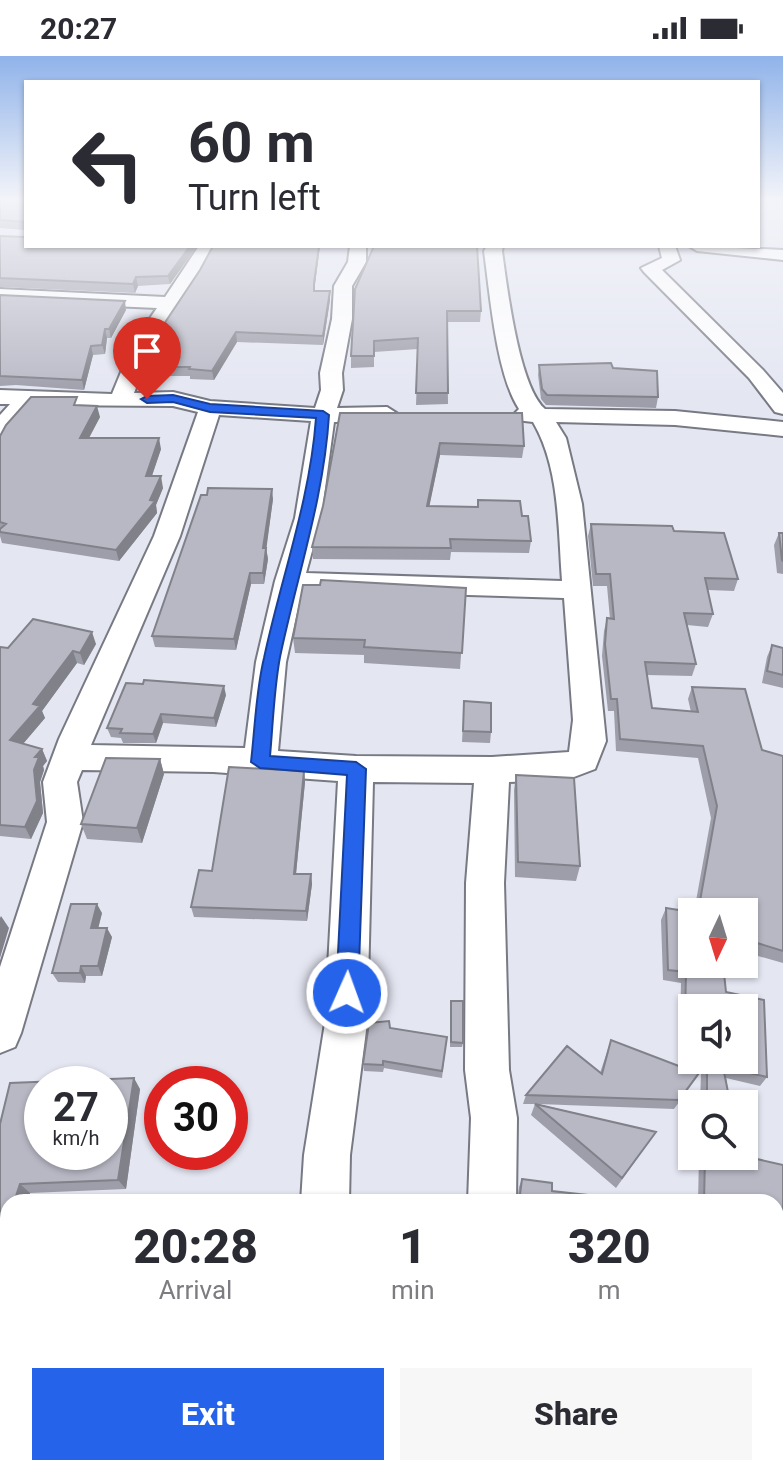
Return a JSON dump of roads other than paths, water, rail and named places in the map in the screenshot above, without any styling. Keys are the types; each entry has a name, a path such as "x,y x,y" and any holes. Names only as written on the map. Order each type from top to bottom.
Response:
{"street":[{"path":"166,310 194,273 196,265"},
{"path":"260,762 271,662 289,581 308,518 323,415 332,390 331,373 342,319 343,286 355,265"},
{"path":"70,757 260,762 356,769 492,770 566,767 583,760 589,741 589,720 569,504 554,438 541,417 527,405 520,391 502,313 495,265"},
{"path":"657,265 650,268 756,374 783,407"},
{"path":"0,295 170,303 133,361 121,400"},
{"path":"0,397 26,400 173,399 210,408 323,415 411,414"},
{"path":"0,429 26,400"},
{"path":"0,1033 65,822 59,793 70,757 167,536 210,408"},
{"path":"497,414 675,418 783,429"},
{"path":"289,581 575,590"},
{"path":"325,1194 327,1155 346,1023 356,769"},
{"path":"492,770 485,883 487,1070 494,1118 492,1194"}]}
